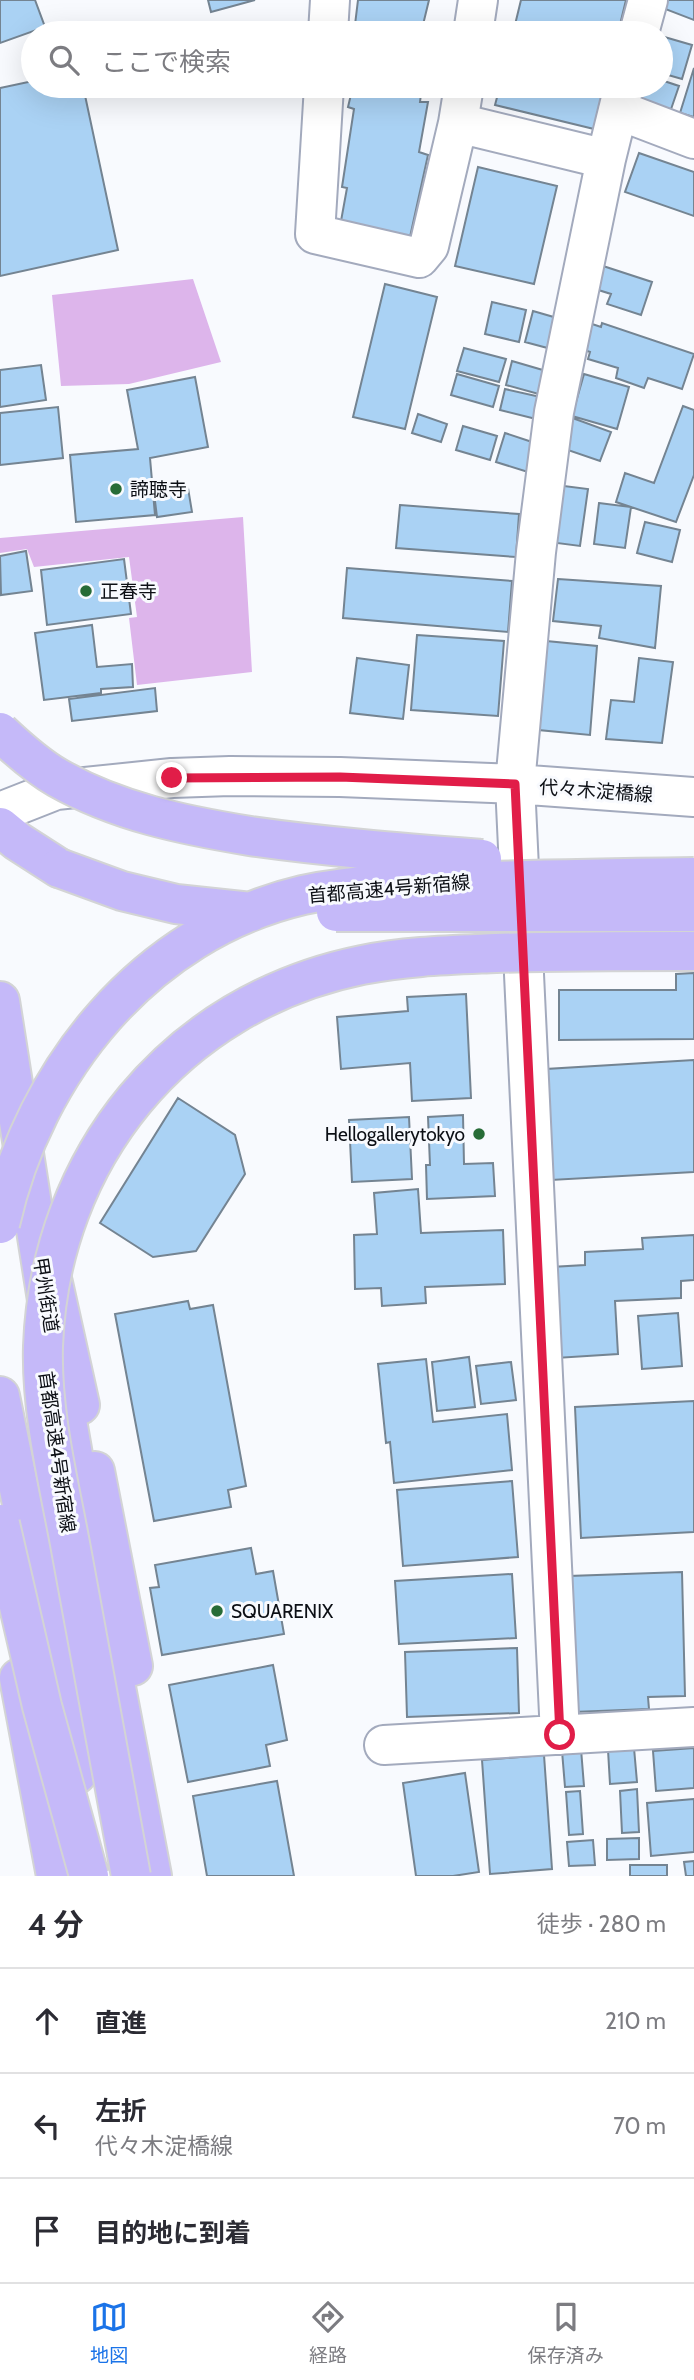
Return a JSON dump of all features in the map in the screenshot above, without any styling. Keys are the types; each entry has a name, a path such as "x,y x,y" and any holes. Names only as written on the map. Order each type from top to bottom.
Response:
{"highway":[{"path":"0,732 56,777 93,796 140,813 191,826 278,840 371,850 694,876"},
{"path":"0,827 59,867 121,891 176,904 253,912 694,912"},
{"name":"首都高速4号新宿線","path":"0,1224 30,1131 73,1054 116,1002 144,976 199,936 226,922 278,901 372,886 438,881 694,876"},
{"name":"首都高速4号新宿線","path":"131,1876 50,1429 43,1362 48,1291 60,1240 79,1187 107,1135 146,1085 192,1042 263,999 328,974 382,962 449,955 694,951"},
{"name":"甲州街道","path":"0,1001 77,1484 152,1876"},
{"path":"17,1120 97,1482 174,1876"},
{"name":"首都高速4号新宿線","path":"0,1396 96,1876"},
{"path":"0,1471 78,1876"},
{"path":"0,1524 42,1706 89,1876"},
{"path":"0,1574 4,1615 56,1876"}],"street":[{"path":"329,21 330,0"},
{"path":"475,21 478,0"},
{"path":"642,21 648,0"},
{"path":"323,98 315,234 419,258 429,246 462,98"},
{"path":"560,1735 515,784 536,552 554,412 621,98 694,139"},
{"path":"457,123 606,159"},
{"name":"代々木淀橋線","path":"0,812 56,790 172,778 340,777 515,784 694,797"},
{"path":"384,1745 694,1727"}],"shaded area":[{"path":"193,279 221,362 129,384 61,386 52,295"},
{"path":"243,517 252,672 137,685 129,618 137,617 129,557 34,567 27,549 0,553 0,538"}],"building":[{"path":"0,0 35,0 43,21 21,21 21,36 0,43"},
{"path":"208,0 255,0 211,12"},
{"path":"358,0 429,0 424,21 355,21"},
{"path":"521,0 626,0 621,21 516,21"},
{"path":"662,0 694,0 694,20 660,7"},
{"path":"673,39 692,45 682,79 673,76"},
{"path":"694,68 694,117 680,113"},
{"path":"21,84 21,98 86,98 118,250 0,276 0,88"},
{"path":"673,84 679,86 669,115 630,103 631,98 673,98"},
{"path":"350,98 420,98 420,102 428,102 419,152 428,155 410,237 341,221 347,188 342,187 354,109 348,107"},
{"path":"497,98 602,98 594,129 495,105"},
{"path":"639,153 694,172 694,216 625,192"},
{"path":"478,167 557,186 534,284 455,266"},
{"path":"600,265 652,282 641,315 607,304 611,294 592,288"},
{"path":"385,284 437,297 405,429 353,417"},
{"path":"492,302 526,310 519,342 485,334"},
{"path":"533,311 564,320 555,350 525,342"},
{"path":"586,322 601,327 602,323 694,354 682,389 648,378 644,388 616,378 618,368 588,359 590,352 578,348"},
{"path":"464,348 506,359 499,382 457,371"},
{"path":"512,361 553,373 546,396 506,385"},
{"path":"41,365 46,400 0,407 0,370"},
{"path":"457,374 499,386 493,407 451,395"},
{"path":"584,374 629,387 617,429 572,416"},
{"path":"195,377 208,447 150,458 155,515 76,522 70,455 138,449 127,390"},
{"path":"505,389 545,398 540,420 500,410"},
{"path":"683,406 694,410 694,475 676,522 616,502 625,473 654,483"},
{"path":"58,407 63,458 0,465 0,413"},
{"path":"418,414 447,424 441,442 412,433"},
{"path":"567,416 611,432 600,461 556,446"},
{"path":"463,426 497,436 490,460 456,450"},
{"path":"505,433 538,444 528,472 496,462"},
{"path":"556,485 588,489 580,546 549,542"},
{"path":"188,488 192,512 157,517 154,493"},
{"path":"599,503 631,507 625,548 594,544"},
{"path":"400,505 519,514 516,557 396,548"},
{"path":"645,522 680,530 672,562 637,553"},
{"path":"26,551 32,591 1,595 0,556"},
{"path":"124,559 131,614 47,625 41,570"},
{"path":"347,568 512,581 508,632 343,618"},
{"path":"558,579 661,586 655,648 599,638 601,626 553,621"},
{"path":"92,625 97,667 132,664 133,687 101,689 101,693 44,700 35,633"},
{"path":"417,635 504,641 498,716 411,710"},
{"path":"536,640 597,646 590,735 528,729"},
{"path":"357,658 409,665 403,719 350,713"},
{"path":"639,658 673,662 662,743 606,739 611,700 634,702"},
{"path":"155,688 157,711 72,721 69,699"},
{"path":"694,973 694,1039 559,1040 559,990 676,990 676,974"},
{"path":"466,994 471,1098 412,1101 410,1063 341,1069 337,1017 408,1011 407,997"},
{"path":"694,1060 694,1172 551,1180 546,1069"},
{"path":"178,1098 235,1135 245,1174 196,1251 153,1257 100,1223"},
{"path":"463,1115 464,1164 493,1163 495,1196 427,1199 426,1165 430,1165 428,1117"},
{"path":"409,1117 412,1179 352,1182 349,1120"},
{"path":"418,1189 421,1233 503,1230 505,1284 425,1287 426,1303 382,1306 381,1288 355,1289 354,1235 377,1234 374,1193"},
{"path":"694,1235 694,1280 681,1281 681,1298 615,1301 618,1354 556,1358 551,1267 585,1265 585,1252 643,1249 642,1238"},
{"path":"188,1301 190,1309 213,1305 246,1486 228,1490 231,1507 154,1521 115,1314"},
{"path":"678,1313 682,1366 642,1369 638,1316"},
{"path":"469,1357 475,1407 437,1411 432,1362"},
{"path":"426,1359 433,1422 507,1414 512,1470 394,1483 390,1442 386,1443 378,1364"},
{"path":"511,1362 516,1400 481,1404 476,1366"},
{"path":"694,1401 694,1532 581,1538 575,1407"},
{"path":"512,1481 518,1557 403,1566 397,1490"},
{"name":"SQUARENIX","path":"251,1548 256,1574 273,1571 284,1634 162,1655 150,1588 159,1587 155,1565"},
{"path":"682,1572 685,1696 648,1697 649,1709 573,1712 569,1576"},
{"path":"512,1574 516,1638 399,1644 395,1581"},
{"path":"517,1648 519,1713 407,1717 405,1652"},
{"path":"273,1665 287,1740 266,1745 270,1766 188,1782 169,1685"},
{"path":"634,1748 637,1782 610,1784 608,1750"},
{"path":"694,1748 694,1788 656,1791 653,1751"},
{"path":"581,1749 584,1786 565,1787 562,1751"},
{"path":"544,1755 552,1869 490,1874 482,1760"},
{"path":"465,1773 479,1872 453,1876 416,1876 403,1783"},
{"path":"277,1781 294,1876 207,1876 193,1796"},
{"path":"637,1789 639,1832 622,1833 620,1791"},
{"path":"580,1791 583,1834 569,1835 566,1792"},
{"path":"694,1799 694,1852 651,1856 647,1803"},
{"path":"639,1838 639,1859 607,1860 607,1839"},
{"path":"593,1840 595,1865 569,1866 567,1842"},
{"path":"694,1861 694,1876 686,1876 684,1862"},
{"path":"630,1865 667,1865 667,1876 630,1876"}],"place":[{"name":"諦聴寺","path":"116,489"},
{"name":"正春寺","path":"86,591"},
{"name":"Hellogallerytokyo","path":"479,1134"},
{"name":"SQUARENIX","path":"217,1611"}],"route":[{"path":"172,778 340,777 515,784 560,1735"}]}
